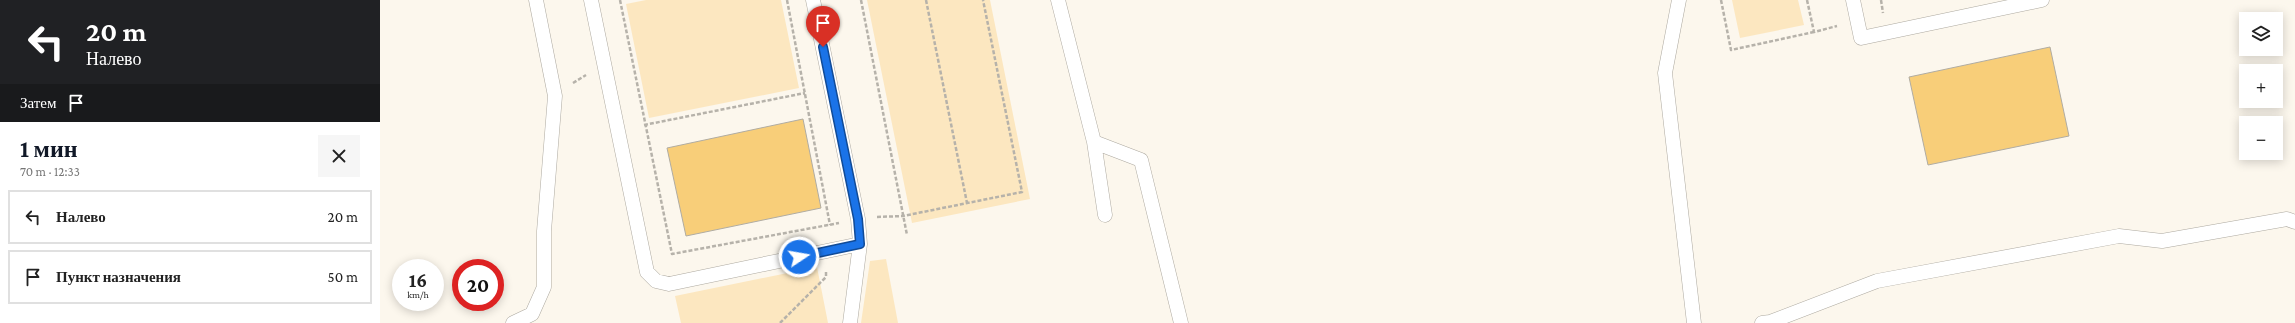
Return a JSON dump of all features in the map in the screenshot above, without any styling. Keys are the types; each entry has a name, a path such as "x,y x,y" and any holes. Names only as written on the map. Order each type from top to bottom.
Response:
{"lane":[{"path":"513,323 532,314 544,287 544,231 555,96 536,0"},
{"path":"591,0 647,272 656,281 669,284 860,244"},
{"path":"813,0 858,219 860,244 850,323"},
{"path":"1058,0 1094,142 1105,215"},
{"path":"1679,0 1665,73 1694,323"},
{"path":"1853,0 1862,38 2042,0"},
{"path":"1094,142 1141,160 1181,323"},
{"path":"1762,323 1770,322 1877,281 2119,236 2162,241 2287,220 2295,222"}],"path":[{"path":"620,0 644,125 672,254 858,219 903,216 1022,192 983,0"},
{"path":"780,323 826,277 830,225 787,0"},
{"path":"861,0 907,235"},
{"path":"926,0 967,203"},
{"path":"1721,0 1731,50 1814,32"},
{"path":"1881,0 1883,14"},
{"path":"555,96 584,76 605,68"},
{"path":"644,125 805,93"}],"shaded area":[{"path":"646,0 781,0 799,88 649,118 626,4"},
{"path":"867,0 990,0 1030,199 912,223"},
{"path":"1732,0 1798,0 1804,25 1740,38"},
{"path":"886,259 898,323 861,323 870,261"},
{"path":"817,267 828,323 681,323 675,296"}],"building":[{"path":"2050,47 2069,136 1928,165 1909,77"},
{"path":"803,119 821,208 686,236 667,148"}],"route":[{"path":"799,257 860,244 858,219 823,47"}]}
